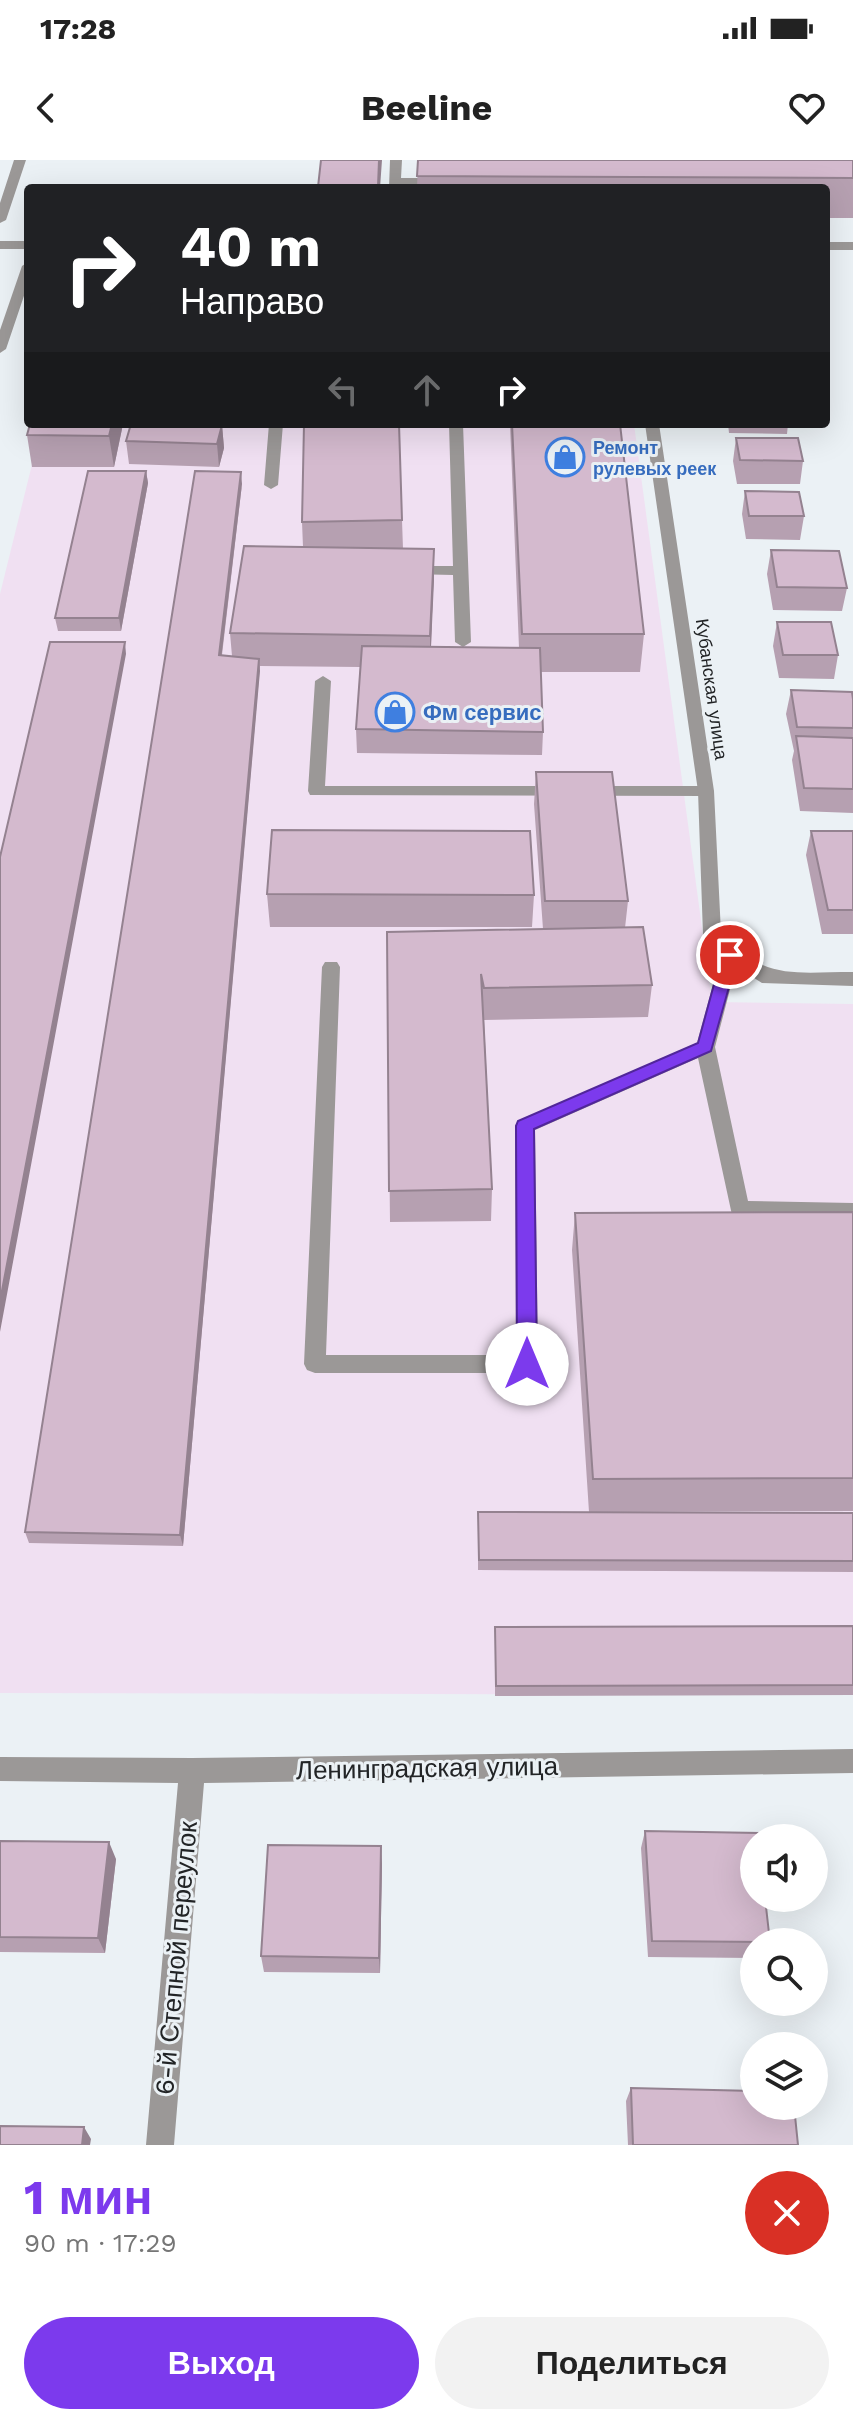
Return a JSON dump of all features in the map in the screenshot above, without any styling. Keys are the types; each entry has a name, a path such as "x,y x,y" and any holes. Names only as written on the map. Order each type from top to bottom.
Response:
{"street":[{"path":"0,220 20,160"},
{"path":"396,160 395,184 455,181"},
{"path":"0,245 24,245"},
{"path":"830,246 853,246"},
{"path":"0,349 24,278"},
{"path":"271,485 276,428"},
{"path":"456,428 463,642"},
{"name":"Кубанская улица","path":"653,428 706,791 712,935 730,955"},
{"path":"386,570 461,571"},
{"path":"323,681 316,791 706,791"},
{"path":"853,979 769,978 730,955 705,1047 739,1209 853,1211"},
{"path":"331,967 315,1364 527,1364 525,1126 705,1047"},
{"name":"Ленинградская улица","path":"0,1769 192,1771 853,1761"},
{"name":"6-й Степной переулок","path":"160,2145 192,1771"}],"shaded area":[{"path":"41,428 635,428 712,1002 853,1004 853,1695 0,1693 0,594"}],"building":[{"path":"321,160 379,160 378,184 318,184"},
{"path":"418,160 853,160 853,178 417,176"},
{"path":"29,428 111,428 109,436 27,435"},
{"path":"130,428 221,428 217,444 126,441"},
{"path":"304,428 399,428 402,520 302,522"},
{"path":"512,428 620,428 644,634 522,634"},
{"path":"736,438 798,438 803,461 740,460"},
{"path":"88,471 146,471 119,618 55,618"},
{"path":"195,471 241,472 219,655 259,659 180,1535 25,1532"},
{"path":"745,491 799,492 804,516 749,516"},
{"path":"244,546 434,549 430,636 230,633"},
{"path":"771,550 839,551 847,588 777,587"},
{"path":"777,622 831,622 838,655 783,655"},
{"path":"50,642 125,642 0,1301 0,857"},
{"path":"362,646 540,648 543,732 356,729"},
{"path":"791,690 852,692 853,728 797,727"},
{"path":"796,736 853,738 853,789 804,788"},
{"path":"536,772 612,772 628,901 545,901"},
{"path":"272,830 530,831 534,895 267,894"},
{"path":"811,831 853,831 853,910 828,910"},
{"path":"643,927 652,985 484,988 481,974 492,1189 389,1191 387,932"},
{"path":"853,1212 853,1478 593,1479 575,1213"},
{"path":"478,1512 853,1513 853,1561 479,1560"},
{"path":"853,1626 853,1685 496,1686 495,1627"},
{"path":"645,1831 740,1833 740,1912 767,1912 768,1928 740,1928 740,1942 652,1941"},
{"path":"0,1841 109,1842 98,1938 0,1937"},
{"path":"268,1845 381,1846 379,1958 261,1956"},
{"path":"631,2088 740,2091 740,2120 795,2120 798,2145 633,2145"},
{"path":"0,2126 84,2127 82,2145 0,2145"}],"place":[{"name":"Ремонт рулевых реек","path":"565,457"},
{"name":"Фм сервис","path":"395,712"}],"route":[{"path":"527,1364 525,1126 705,1047 730,955"}]}
